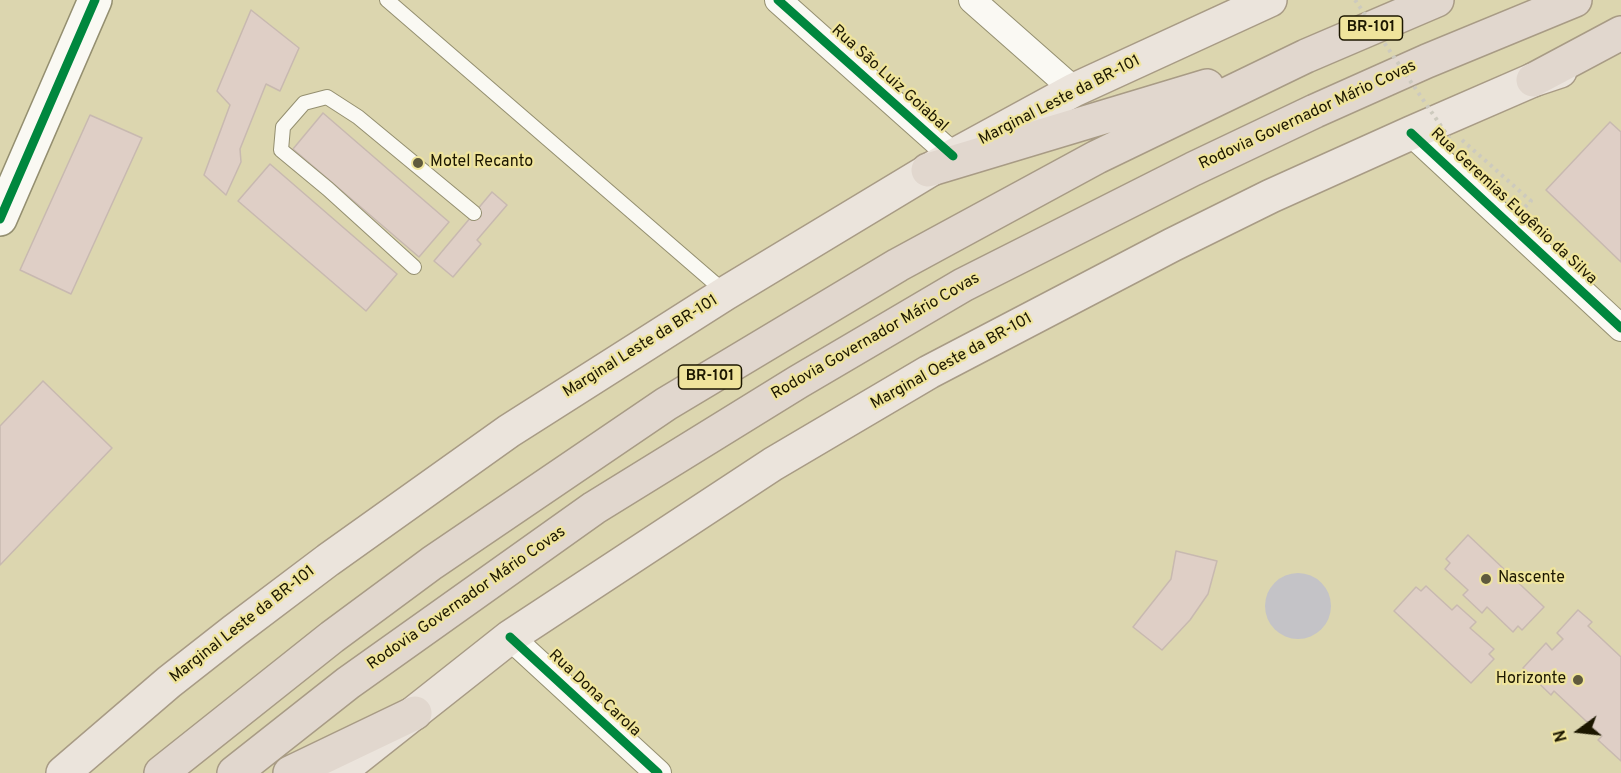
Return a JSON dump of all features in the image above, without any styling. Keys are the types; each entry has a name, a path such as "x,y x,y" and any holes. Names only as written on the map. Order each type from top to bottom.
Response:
{"highway":[{"name":"BR-101","path":"161,773 332,637 432,563 666,404 898,265 1097,157 1306,56 1437,0"},
{"name":"Rodovia Governador Mário Covas","path":"234,773 348,683 594,508 798,381 963,285 1314,111 1575,0"},
{"path":"1533,80 1621,33"},
{"path":"940,163 1306,56"},
{"path":"290,773 415,713"}],"main road":[{"name":"Marginal Leste da BR-101","path":"63,773 169,682 234,631 509,431 726,293 940,163 1074,90 1270,0"},
{"name":"Marginal Oeste da BR-101","path":"338,773 510,637 773,464 929,372 1261,201 1533,80 1621,49"}],"street":[{"path":"0,219 95,0"},
{"name":"Rua São Luiz Goiabal","path":"778,0 940,163"},
{"path":"972,0 1074,90"},
{"name":"Rua Geremias Eugênio da Silva","path":"1411,133 1621,328"},
{"name":"Rua Dona Carola","path":"510,637 658,773"}],"lane":[{"path":"387,0 726,293"},
{"path":"414,267 281,150 283,127 304,104 327,97 358,117 474,213"}],"path":[{"path":"1355,0 1456,148"}],"shaded area":[{"path":"1298,573 1311,575 1321,583 1329,593 1331,606 1329,619 1321,629 1311,637 1298,639 1285,637 1275,629 1267,619 1265,606 1267,593 1275,583 1285,575"}],"building":[{"path":"251,10 299,48 280,91 266,84 240,149 241,162 226,195 204,175 230,105 217,91"},
{"path":"323,113 449,222 419,257 293,149"},
{"path":"90,115 142,138 71,294 20,270"},
{"path":"1610,122 1621,132 1621,262 1546,190"},
{"path":"270,164 397,274 366,311 238,201"},
{"path":"492,192 507,205 477,240 481,244 453,277 434,261"},
{"path":"43,381 112,448 0,565 0,426"},
{"name":"Nascente","path":"1468,535 1544,607 1522,630 1518,626 1513,632 1487,607 1482,613 1463,595 1468,590 1445,569 1450,563 1446,559"},
{"path":"1176,551 1217,561 1208,594 1190,620 1162,650 1133,627 1171,579"},
{"name":"Nascente","path":"1426,586 1452,610 1457,605 1476,622 1470,628 1494,649 1489,654 1494,659 1471,683 1394,611 1416,587 1421,591"},
{"name":"Horizonte","path":"1578,610 1592,622 1588,626 1621,657 1621,761 1598,740 1602,736 1554,691 1551,695 1523,668 1546,643 1552,650 1563,639 1557,633"}],"cycle path":[{"path":"0,219 95,0"},
{"path":"778,0 953,156"},
{"path":"1411,133 1621,328"},
{"path":"510,637 658,773"}],"place":[{"name":"Motel Recanto","path":"418,163"},
{"name":"Nascente","path":"1486,579"},
{"name":"Horizonte","path":"1578,680"}]}
